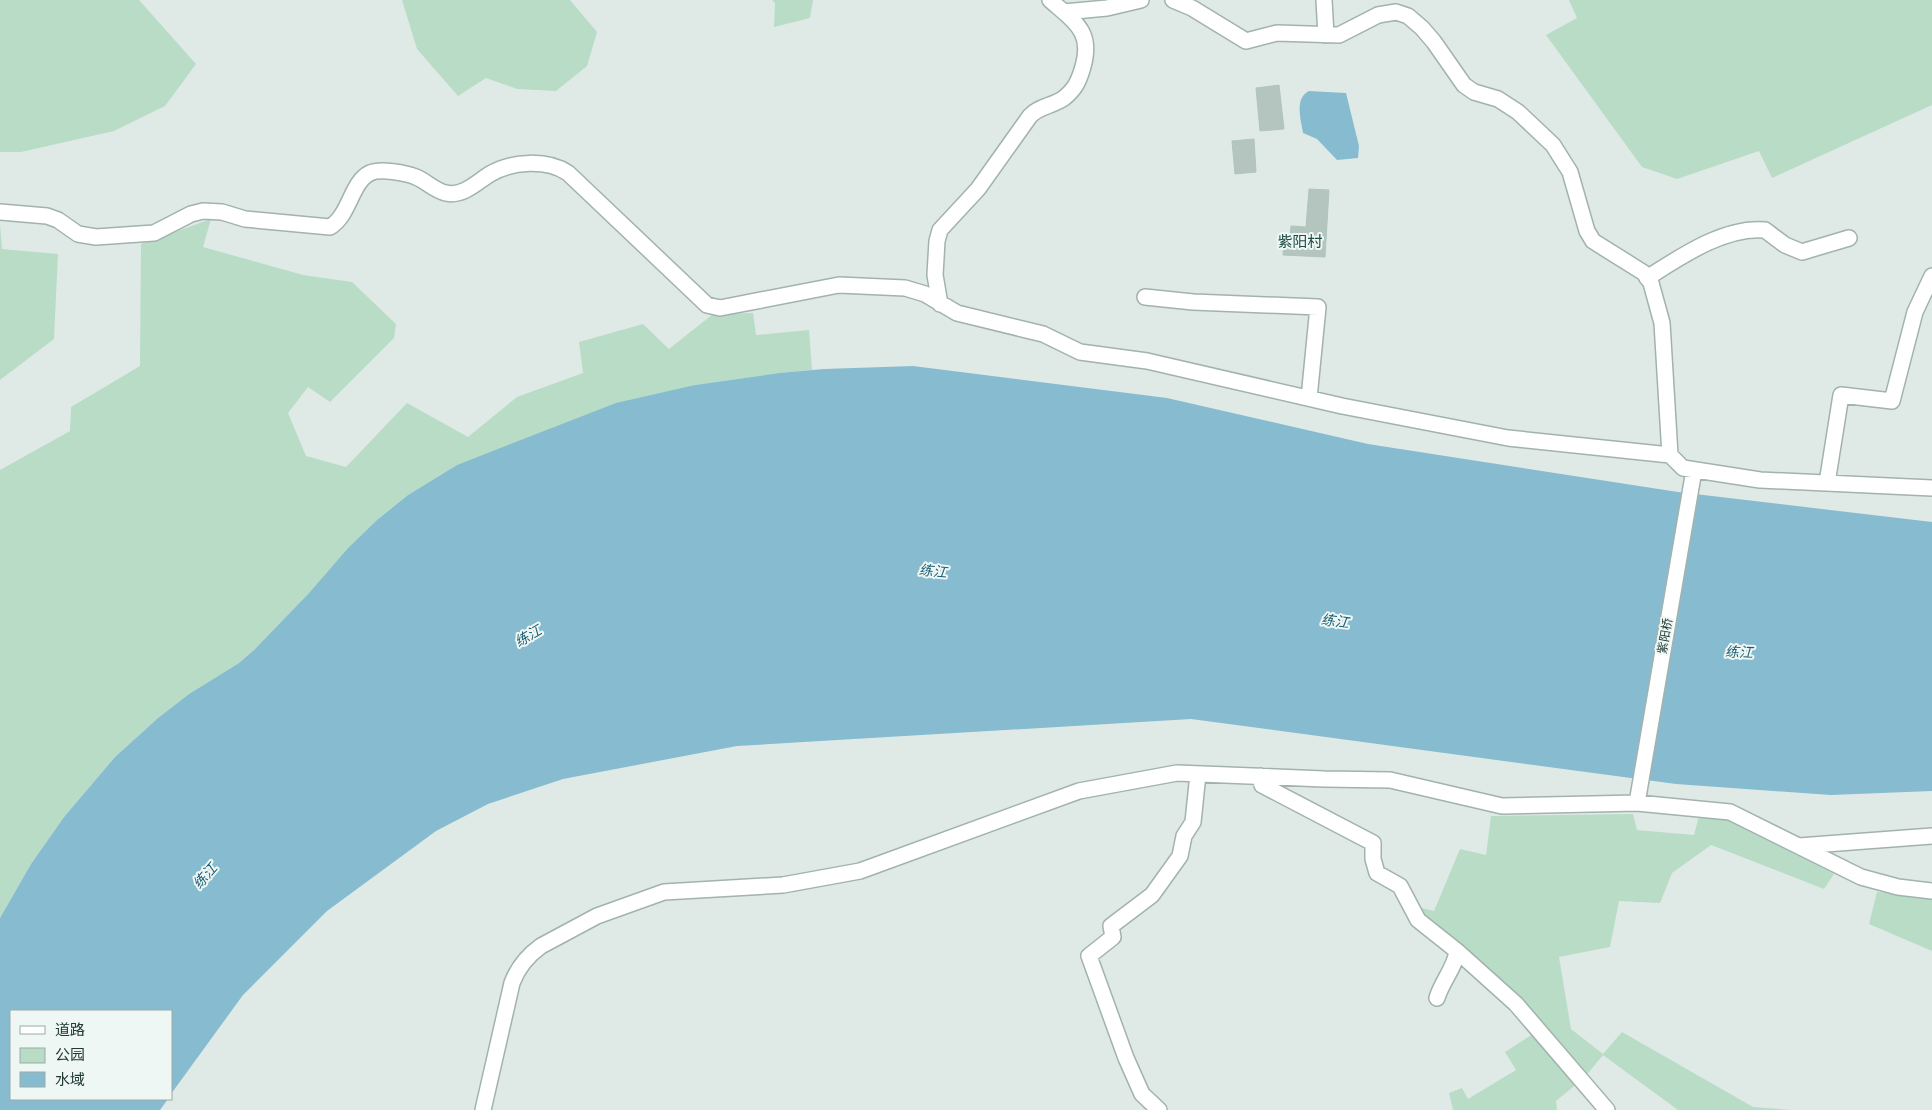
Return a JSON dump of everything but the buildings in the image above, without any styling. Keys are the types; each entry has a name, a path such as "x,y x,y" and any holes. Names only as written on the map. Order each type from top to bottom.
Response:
{"street":[{"path":"940,304 935,275 937,241 940,230 978,189 1030,116 1039,108 1062,100 1076,87 1078,82 1087,54 1086,42 1078,25 1050,0"},
{"path":"1064,12 1107,8 1141,0"},
{"path":"1173,0 1192,8 1246,42 1277,33 1296,32 1338,35 1378,15 1396,12 1413,20 1434,42 1464,85 1474,92 1498,99 1518,112 1553,146 1570,172 1587,230 1593,241 1644,273 1651,283 1662,322 1670,455"},
{"path":"1324,0 1326,5 1326,35"},
{"path":"0,212 47,216 58,220 78,234 96,237 154,233 191,214 203,211 222,212 245,219 330,227 343,215 364,178 374,171 392,171 410,175 441,192 453,194 470,188 491,173 514,165 526,163 551,166 568,173 707,305 714,307 720,308 846,285 904,288 925,294 957,313 1043,334 1080,352 1147,361 1308,398 1508,438 1670,455 1683,468 1760,480 1932,488"},
{"path":"1647,278 1694,249 1734,233 1765,230 1784,245 1802,252 1849,238"},
{"path":"1827,483 1841,394 1892,401 1915,312 1932,276"},
{"path":"1145,297 1193,302 1318,307 1308,398"},
{"name":"紫阳桥","path":"1637,803 1694,470"},
{"path":"483,1110 512,983 521,965 533,951 597,916 664,892 783,885 860,872 1080,791 1177,773 1390,780 1502,806 1637,803 1730,812 1861,876 1898,887 1932,891"},
{"path":"1159,1110 1142,1094 1130,1067 1089,956 1113,937 1111,926 1152,895 1180,856 1184,836 1194,822 1198,774"},
{"path":"1260,776 1262,785 1373,843 1373,859 1377,873 1400,886 1418,920 1457,951 1516,1004 1607,1110"},
{"path":"1799,846 1932,836"},
{"path":"1437,998 1440,986 1456,961 1457,951"}],"green space":[{"path":"0,0 139,0 196,64 165,106 114,131 21,152 0,152"},
{"path":"402,0 570,0 597,32 587,66 556,91 517,89 486,78 458,96 417,49"},
{"path":"772,0 813,0 810,18 774,27 775,3"},
{"path":"1569,0 1932,0 1932,105 1772,178 1759,151 1677,179 1642,167 1546,35 1577,18"},
{"path":"211,219 203,247 303,275 352,282 396,324 394,338 330,402 308,387 288,413 306,456 346,467 407,403 468,437 517,397 583,373 579,342 643,324 669,349 713,314 753,313 756,335 809,330 812,370 695,385 457,465 408,495 377,520 348,548 309,593 254,650 239,663 189,694 158,718 115,757 64,817 31,864 0,918 0,470 70,431 71,407 140,366 141,244"},
{"path":"0,224 2,249 58,254 54,339 0,380"},
{"path":"1633,814 1637,830 1694,835 1699,816 1731,819 1834,874 1824,889 1711,845 1672,873 1660,903 1619,901 1610,947 1559,957 1571,1029 1603,1054 1622,1032 1753,1107 1792,1110 1678,1110 1603,1055 1584,1078 1419,914 1422,908 1434,911 1460,849 1486,855 1491,816"},
{"path":"1877,892 1932,898 1932,951 1869,924"},
{"path":"1536,1032 1579,1082 1556,1101 1557,1110 1453,1110 1449,1093 1462,1088 1468,1099 1516,1070 1505,1052"}],"water":[{"path":"1309,91 1346,93 1359,146 1358,158 1337,160 1317,139 1303,133 1300,104 1304,94"},
{"name":"练江","path":"913,366 1167,398 1368,444 1678,492 1932,522 1932,791 1831,795 1676,784 1191,719 737,746 563,779 488,804 436,831 327,911 243,995 172,1093 172,1010 10,1010 10,1100 167,1100 160,1110 0,1110 0,918 31,864 64,817 115,757 158,718 189,694 239,663 254,650 309,593 348,548 377,520 408,495 457,465 616,403 695,385 779,373 824,369"}],"district":[{"name":"紫阳村","path":"1300,242"}]}
